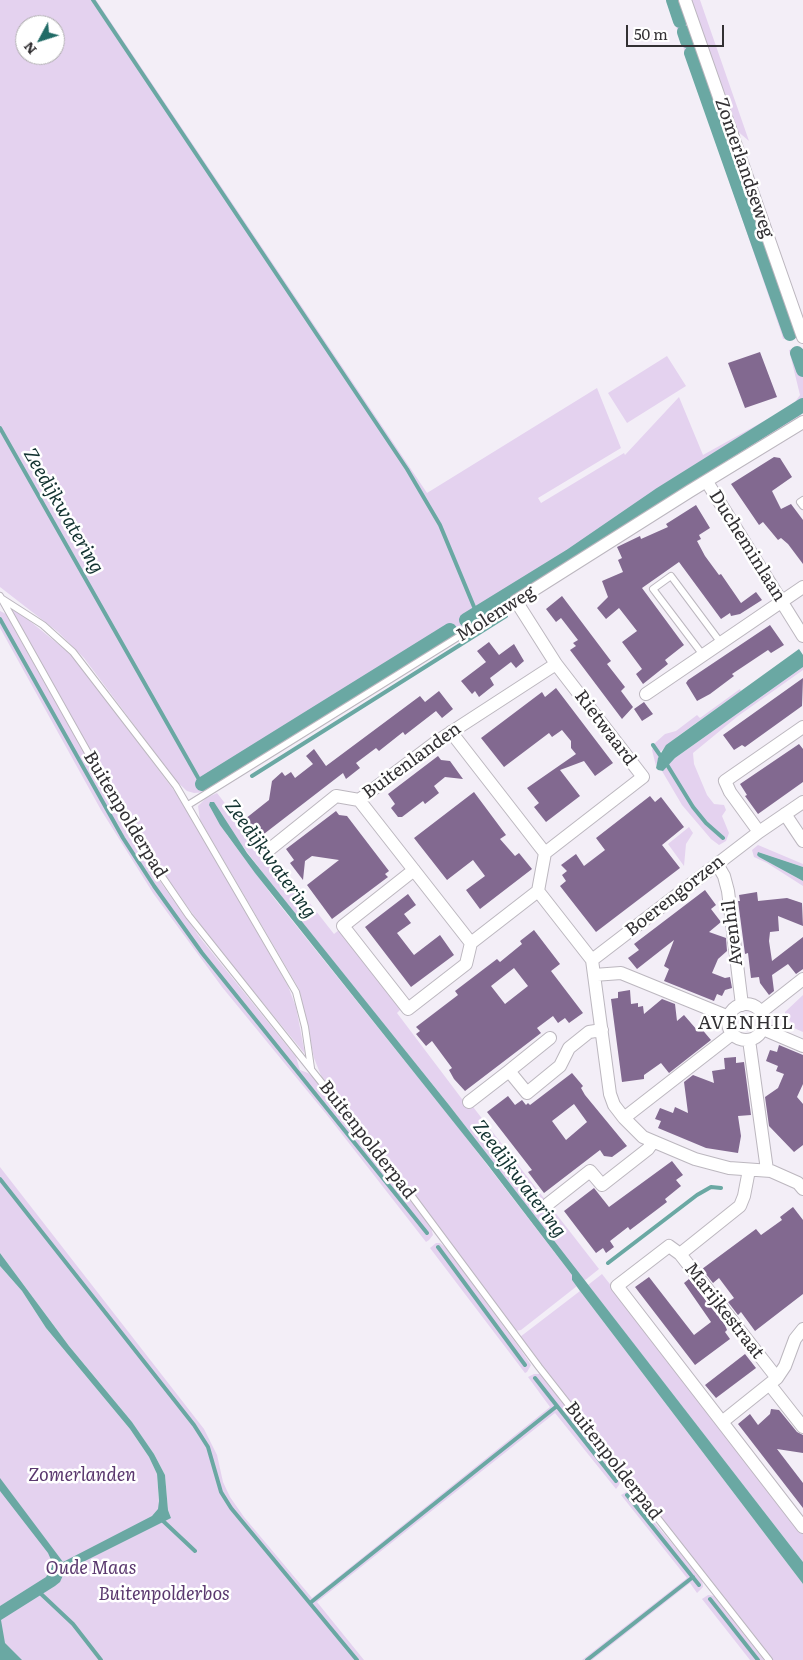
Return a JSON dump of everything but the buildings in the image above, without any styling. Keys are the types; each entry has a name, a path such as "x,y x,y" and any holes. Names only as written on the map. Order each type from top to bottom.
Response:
{"street":[{"name":"Zomerlandseweg","path":"684,0 803,337"},
{"name":"Molenweg","path":"516,601 803,422"},
{"name":"Ducheminlaan","path":"707,482 803,636"},
{"path":"646,694 803,587"},
{"name":"Rietwaard","path":"516,601 556,664 643,777 545,853"},
{"name":"Buitenlanden","path":"270,849 336,796 359,800 451,732 556,664"},
{"path":"759,832 730,792 725,781 803,727"},
{"path":"414,870 343,926 408,1009 466,964 471,943 538,891 545,853 451,732"},
{"path":"359,800 471,943"},
{"name":"Boerengorzen","path":"592,960 759,832 803,802"},
{"path":"784,814 803,841"},
{"name":"Avenhil","path":"717,864 724,876 728,891 742,1005"},
{"path":"538,891 592,960 611,1098 634,1130 653,1142 700,1161 749,1170 766,1170 801,1184"},
{"path":"594,975 621,973 729,1016"},
{"path":"761,1012 803,980"},
{"path":"742,1005 752,1006 761,1012 764,1023 763,1030 755,1038 749,1040 737,1038 729,1029 729,1016 736,1007 742,1005"},
{"path":"510,1070 527,1093 560,1066 569,1048 589,1032 602,1030"},
{"path":"763,1030 803,1046"},
{"path":"624,1118 732,1034"},
{"path":"469,1102 550,1038"},
{"path":"749,1040 766,1170"},
{"path":"548,1204 590,1170 602,1185 648,1149 653,1142"},
{"path":"680,1254 740,1206 749,1170"},
{"name":"Marijkestraat","path":"722,1422 617,1286 669,1246 680,1254 773,1382 803,1427"},
{"path":"803,1329 795,1339 785,1366 773,1382 722,1422 803,1527"}],"lane":[{"path":"803,500 800,502 803,506"},
{"path":"703,655 653,589 671,576 721,643"},
{"path":"0,597 49,630 78,657 165,770 188,805 296,992 305,1027 311,1068"},
{"name":"Buitenpolderpad","path":"0,597 145,854 208,942 311,1068 433,1225 610,1460 769,1660"},
{"name":"Molenweg","path":"188,805 516,601"}],"green space":[{"path":"0,0 96,0 427,493 597,388 621,448 538,498 541,503 624,453 625,455 679,397 703,455 795,402 800,395 789,350 803,350 803,408 798,411 801,416 506,604 205,792 194,793 187,791 176,781 84,658 58,632 0,587"},
{"path":"667,0 681,0 796,334 783,339 782,335"},
{"path":"688,0 700,0 749,141 735,129"},
{"path":"667,356 686,386 627,423 608,393"},
{"path":"15,609 73,656 182,801 288,986 296,1007 305,1054 216,946 155,862 11,612"},
{"path":"0,611 6,614 147,863 201,939 296,1057 300,1070 314,1078 431,1227 433,1235 429,1240 426,1242 327,1115 222,987 153,893 101,810 0,628"},
{"path":"803,667 803,670 738,716 693,753 694,764 707,795 714,804 724,805 726,810 722,816 729,833 726,841 719,845 711,839 682,805 662,771 675,758"},
{"path":"740,689 741,691 678,736 660,752 656,766 652,750 655,743 665,734 676,731 697,715 700,718"},
{"path":"217,793 258,846 268,850 334,934 339,930 401,1009 397,1013 465,1103 470,1103 599,1269 584,1281 576,1272 449,1105 275,889 210,803 227,835 274,898 461,1131 572,1275 572,1280 577,1286 521,1330 515,1331 394,1168 322,1078 314,1058 299,989 200,820 198,806 206,798"},
{"path":"689,827 693,833 686,844 684,866 668,844"},
{"path":"758,845 803,864 803,867 758,852 759,857 803,881 803,886 754,857 752,850"},
{"path":"803,995 803,1032 794,1028 788,1017 785,1016 785,1012"},
{"path":"0,1167 204,1429 217,1455 223,1482 230,1497 244,1517 312,1598 550,1407 528,1377 534,1374 540,1374 621,1478 619,1485 616,1489 555,1413 317,1602 364,1660 0,1660 0,1266 22,1291 46,1328 130,1429 149,1457 157,1474 159,1504 171,1518 168,1510 165,1475 154,1454 132,1422 69,1346 0,1253"},
{"path":"436,1243 440,1243 446,1248 521,1350 531,1365 527,1372 525,1373 430,1248"},
{"path":"602,1274 803,1531 803,1562 588,1285"},
{"path":"580,1291 803,1584 803,1660 773,1660 520,1337"},
{"path":"628,1491 702,1579 703,1587 697,1593 690,1583 592,1660 582,1660 687,1578 621,1495"},
{"path":"708,1595 715,1596 764,1660 750,1660 702,1599"}],"shaded area":[{"path":"799,649 803,655 803,667 675,758 663,771 656,768 658,758 666,745"},
{"path":"210,802 214,802 247,853 449,1105 803,1562 803,1584 580,1291 572,1280 572,1275 487,1164 255,873 220,825 209,805"},
{"path":"758,852 803,867 803,881 759,857 757,855"},
{"path":"0,1253 69,1346 132,1422 154,1454 165,1475 168,1510 171,1518 65,1571 60,1582 55,1586 1,1620 5,1643 22,1660 0,1660 0,1606 46,1577 52,1567 52,1562 48,1553 0,1491 0,1478 63,1562 152,1516 158,1509 159,1501 157,1474 149,1457 130,1429 46,1328 22,1291 0,1266"}],"waterway":[{"path":"93,0 407,469 440,525 477,614"},
{"path":"673,0 680,21"},
{"path":"684,32 687,41"},
{"path":"691,53 790,334"},
{"path":"797,353 803,370"},
{"path":"466,620 570,556 659,495 803,405"},
{"name":"Zeedijkwatering","path":"0,428 205,790"},
{"path":"252,776 506,616"},
{"path":"0,619 123,838 154,886 202,953 427,1233"},
{"path":"202,784 450,630"},
{"path":"653,745 662,758"},
{"path":"666,763 693,807 706,823 723,838"},
{"path":"0,1179 194,1425 208,1447 221,1492 231,1508 357,1660"},
{"path":"608,1263 697,1195 711,1187 721,1188"},
{"path":"438,1247 525,1365"},
{"path":"535,1378 616,1481"},
{"path":"310,1603 557,1406"},
{"path":"627,1495 699,1585"},
{"path":"162,1520 195,1551"},
{"path":"587,1660 693,1577"},
{"path":"39,1592 73,1624 101,1660"},
{"path":"710,1599 758,1660"}],"district":[{"name":"AVENHIL","path":"746,1023"}],"park label":[{"name":"Zomerlanden","path":"82,1476"},
{"name":"Oude Maas","path":"91,1569"},
{"name":"Buitenpolderbos","path":"164,1595"}]}
